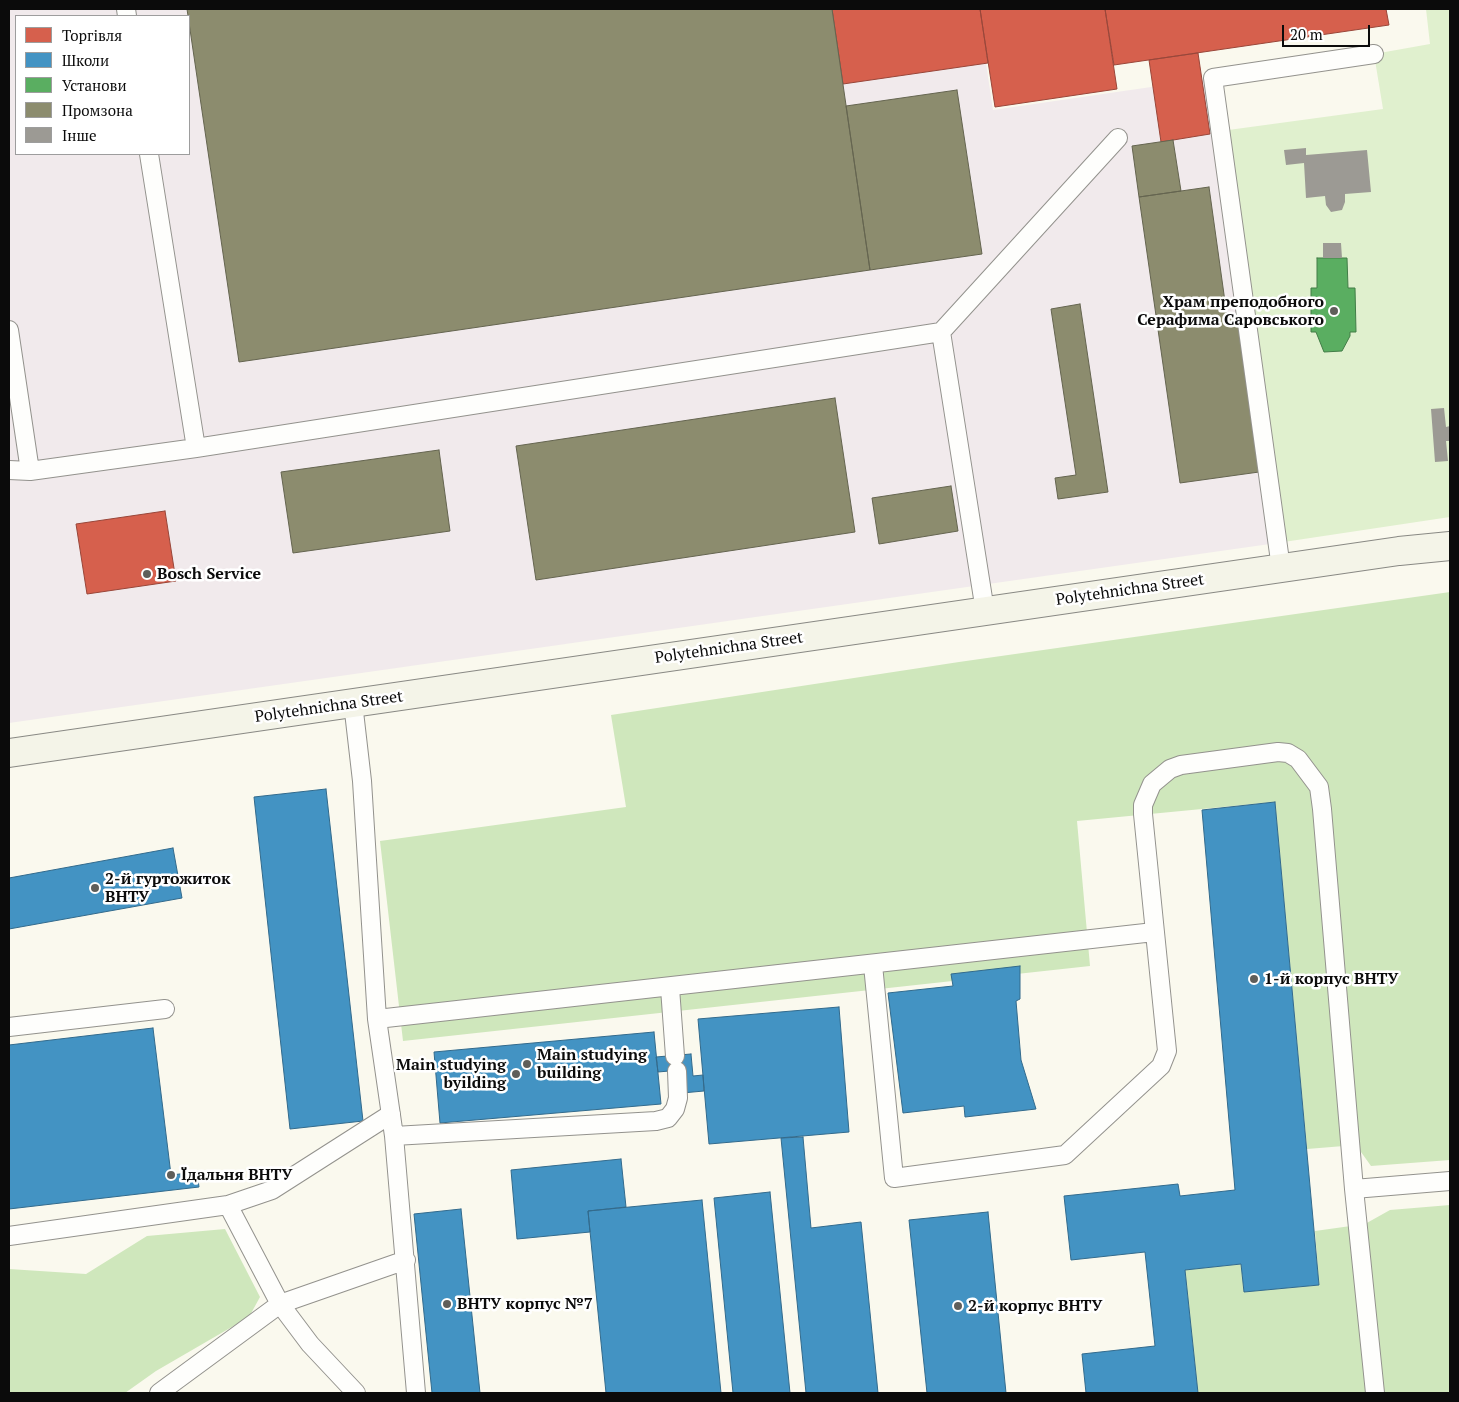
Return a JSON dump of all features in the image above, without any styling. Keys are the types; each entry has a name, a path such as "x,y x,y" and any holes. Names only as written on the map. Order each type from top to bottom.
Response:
{"street":[{"name":"Polytehnichna Street","path":"9,753 1399,551 1450,546"}],"lane":[{"path":"1281,568 1213,78 1374,54"},
{"path":"9,470 30,471 196,448 941,332 1118,138"},
{"path":"149,155 196,448"},
{"path":"9,330 30,471"},
{"path":"941,332 985,611"},
{"path":"353,703 362,782 377,1019 394,1136 416,1393"},
{"path":"873,965 894,1178 1065,1155 1161,1066 1167,1052 1142,814 1143,805 1152,784 1170,769 1181,764 1278,752 1288,753 1298,759 1319,786 1322,809 1354,1189 1375,1393"},
{"path":"377,1019 670,988 1154,932"},
{"path":"394,1136 656,1121 668,1118 675,1109 678,1098 670,988"},
{"path":"9,1027 165,1010"},
{"path":"9,1236 228,1205 272,1190 391,1114"},
{"path":"1354,1189 1450,1181"},
{"path":"228,1205 280,1304 310,1344 356,1393"},
{"path":"159,1393 280,1304 406,1260"}],"shaded area":[{"path":"9,9 978,9 993,110 1213,78 1277,543 9,723"}],"green space":[{"path":"1426,9 1450,9 1450,517 1277,543 1221,131 1383,109 1374,54 1430,44"},
{"path":"1450,592 1450,1160 1371,1166 1356,1145 1307,1149 1275,802 1077,821 1090,966 403,1041 380,841 626,807 611,715 959,662"},
{"path":"1450,1205 1450,1393 1198,1393 1185,1270 1241,1264 1244,1292 1319,1285 1315,1231 1365,1224 1390,1210"},
{"path":"225,1229 260,1297 249,1317 156,1371 125,1393 9,1393 9,1269 86,1274 147,1236"}],"building: Торгівля":[{"path":"832,9 980,9 988,63 843,84"},
{"path":"980,9 1105,9 1117,89 995,107"},
{"path":"1105,9 1386,9 1389,25 1114,65"},
{"path":"1198,53 1210,134 1161,142 1149,60"},
{"path":"165,511 176,581 87,594 76,524"}],"building: Школи":[{"path":"326,789 363,1121 290,1129 254,797"},
{"name":"1-й корпус ВНТУ","path":"1275,802 1319,1285 1244,1292 1241,1264 1185,1270 1198,1393 1086,1393 1082,1354 1155,1346 1145,1252 1071,1260 1064,1196 1178,1184 1180,1196 1235,1190 1202,810"},
{"name":"2-й гуртожиток ВНТУ","path":"173,848 182,898 9,929 9,878"},
{"path":"1020,966 1020,999 1016,1001 1021,1060 1036,1109 965,1117 964,1106 903,1113 888,993 953,986 951,974"},
{"path":"839,1007 849,1132 709,1144 698,1019"},
{"path":"153,1028 171,1175 197,1172 199,1187 9,1209 9,1045"},
{"name":"Main studying building","path":"654,1032 661,1104 440,1123 434,1052"},
{"path":"691,1054 693,1076 703,1075 704,1091 682,1093 680,1070 658,1072 656,1057"},
{"path":"803,1137 811,1228 861,1222 878,1393 806,1393 781,1138"},
{"path":"621,1159 626,1207 588,1211 590,1232 517,1239 511,1170"},
{"path":"770,1192 790,1393 733,1393 714,1198"},
{"path":"702,1200 721,1393 606,1393 588,1211"},
{"name":"ВНТУ корпус №7","path":"461,1209 480,1393 432,1393 414,1214"},
{"name":"2-й корпус ВНТУ","path":"988,1212 1006,1393 927,1393 909,1220"}],"building: Установи":[{"path":"1317,258 1347,258 1348,288 1355,288 1356,332 1350,332 1350,336 1342,351 1324,352 1316,332 1311,332 1311,288 1317,288"}],"building: Промзона":[{"path":"187,9 832,9 870,270 239,362 190,29 190,15 188,15"},
{"path":"957,90 982,254 870,270 846,106"},
{"path":"1173,140 1181,191 1139,197 1132,146"},
{"path":"1209,187 1227,316 1237,314 1259,472 1180,483 1139,197"},
{"path":"1080,304 1108,492 1058,499 1055,478 1076,475 1051,309"},
{"path":"835,398 855,532 536,580 516,446"},
{"path":"439,450 450,531 293,553 281,472"},
{"path":"951,486 958,531 879,544 872,498"}],"building: Інше":[{"path":"1306,148 1306,155 1367,150 1371,192 1345,194 1342,210 1331,212 1326,205 1325,196 1306,198 1304,163 1286,165 1284,150"},
{"path":"1323,243 1341,243 1342,258 1323,258"},
{"path":"1444,408 1446,427 1450,426 1450,441 1446,441 1448,461 1435,462 1431,409"}],"place":[{"name":"Храм преподобного Серафима Саровського","path":"1334,311"},
{"name":"Bosch Service","path":"147,574"},
{"name":"2-й гуртожиток ВНТУ","path":"95,888"},
{"name":"1-й корпус ВНТУ","path":"1254,979"},
{"name":"Main studying building","path":"527,1064"},
{"name":"Main studying byilding","path":"516,1074"},
{"name":"Їдальня ВНТУ","path":"171,1175"},
{"name":"ВНТУ корпус №7","path":"447,1304"},
{"name":"2-й корпус ВНТУ","path":"958,1306"}]}
